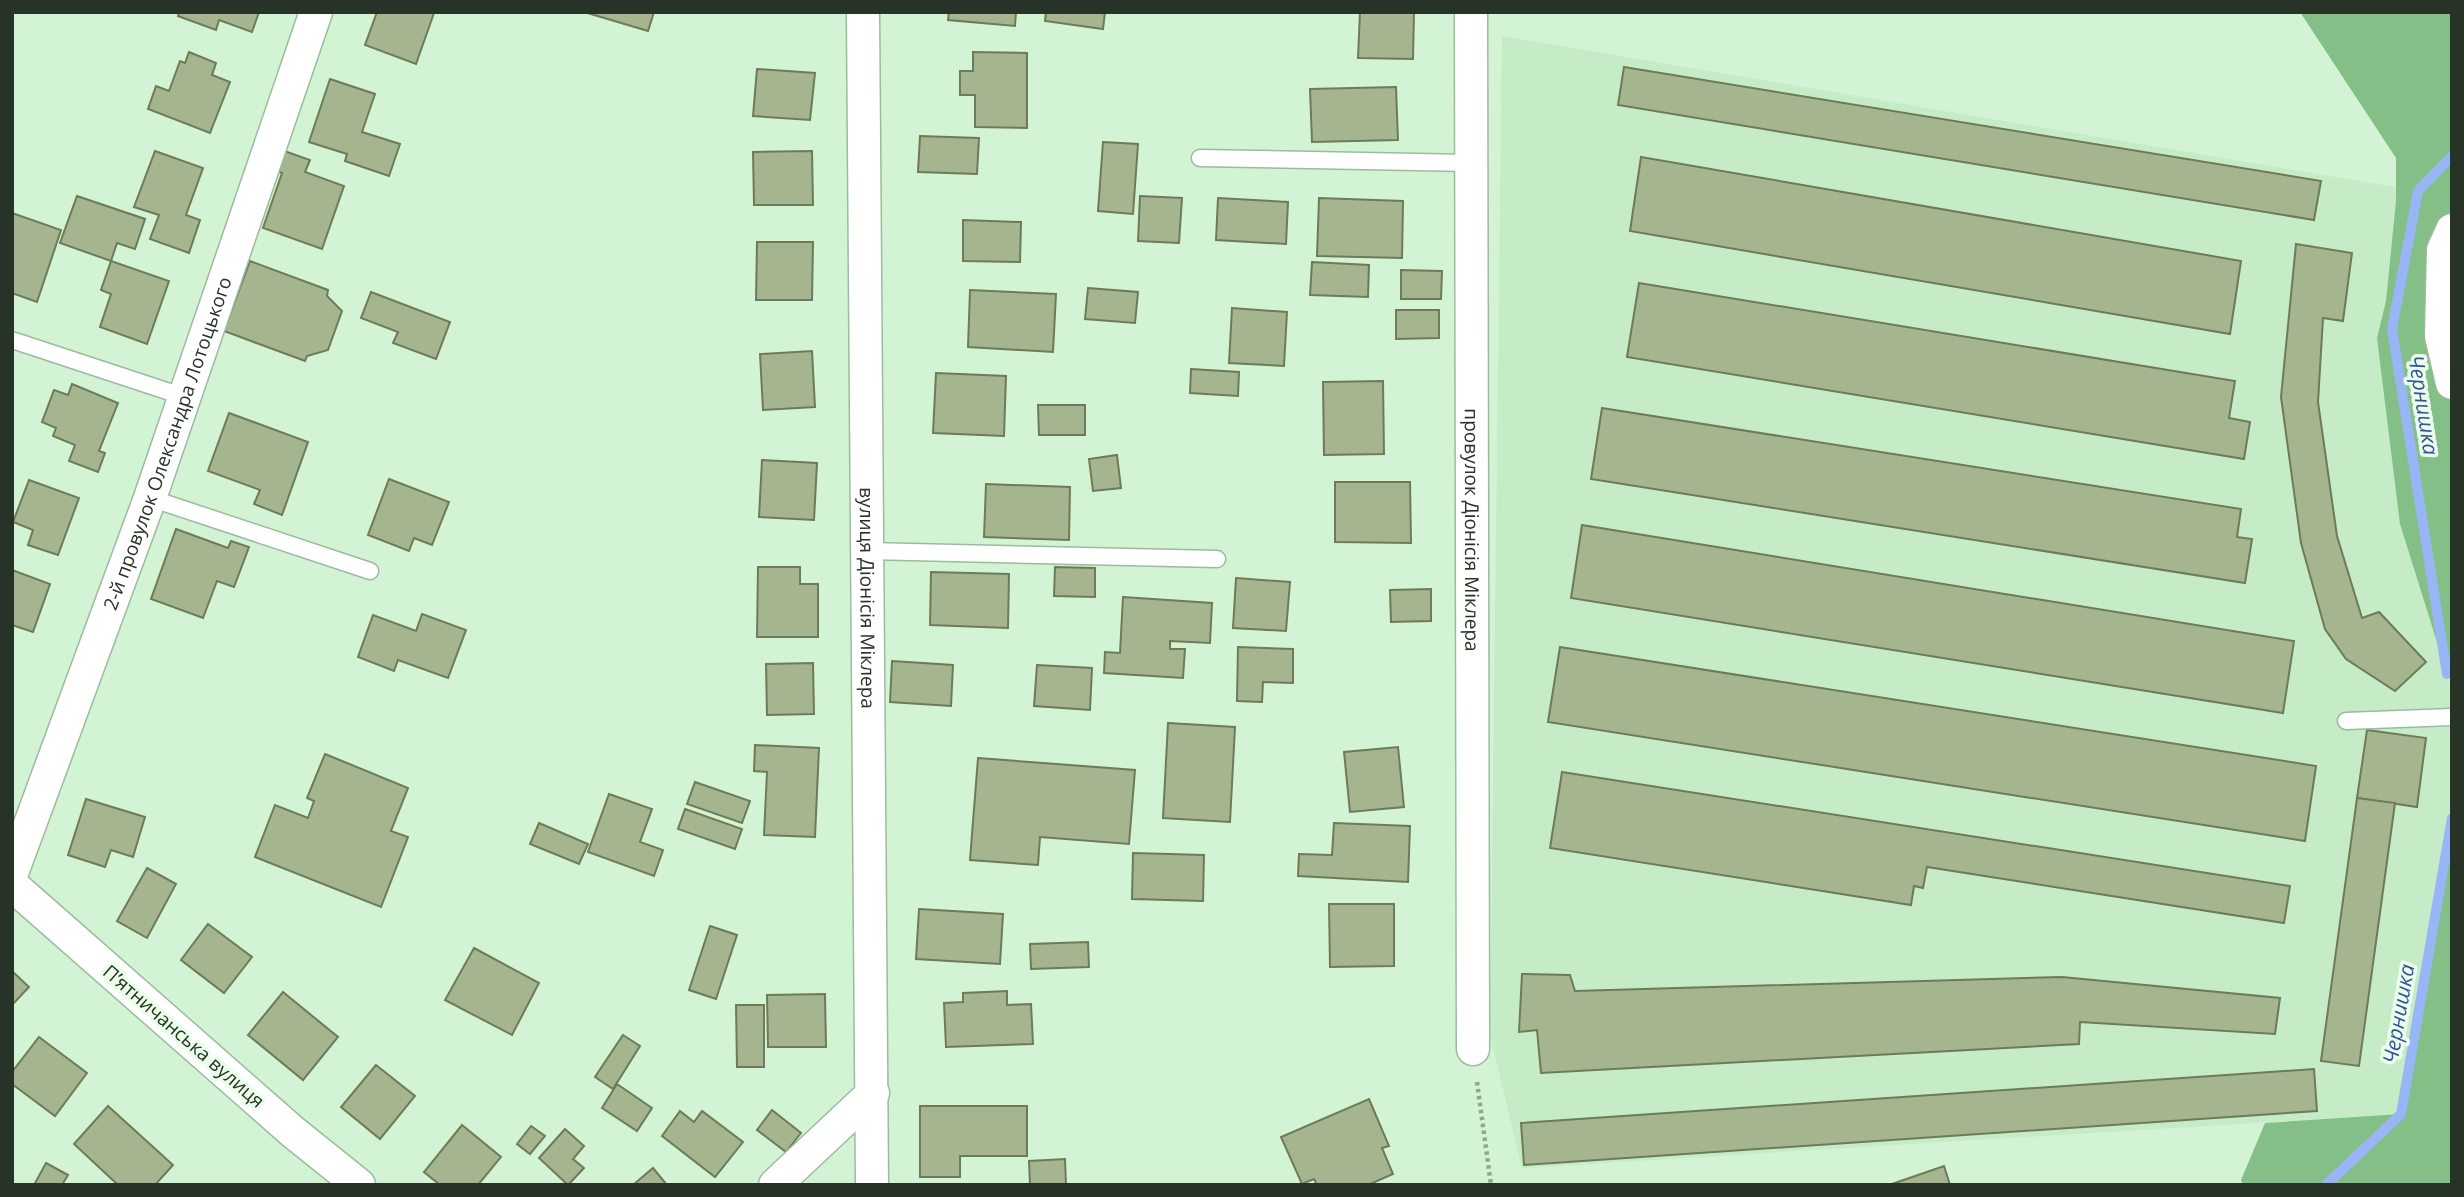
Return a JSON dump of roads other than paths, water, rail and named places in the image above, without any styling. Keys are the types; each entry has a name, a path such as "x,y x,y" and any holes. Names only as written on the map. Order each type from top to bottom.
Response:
{"street":[{"name":"2-й провулок Олександра Лотоцького","path":"12,873 150,498 316,12"},
{"name":"вулиця Діонісія Міклера","path":"863,12 872,1185"},
{"name":"провулок Діонісія Міклера","path":"1471,12 1473,1049"},
{"path":"2452,230 2443,250 2441,336 2452,383"},
{"name":"Пʼятничанська вулиця","path":"12,885 293,1132 359,1185"},
{"path":"775,1185 873,1093"}],"lane":[{"path":"1200,158 1470,163"},
{"path":"15,341 185,397"},
{"path":"150,498 370,570"},
{"path":"868,551 1216,559"},
{"path":"2346,721 2452,717"}],"waterway":[{"name":"Чернишка","path":"2447,674 2392,329 2418,191 2452,156"},
{"name":"Чернишка","path":"2326,1185 2401,1114 2452,818"}]}
